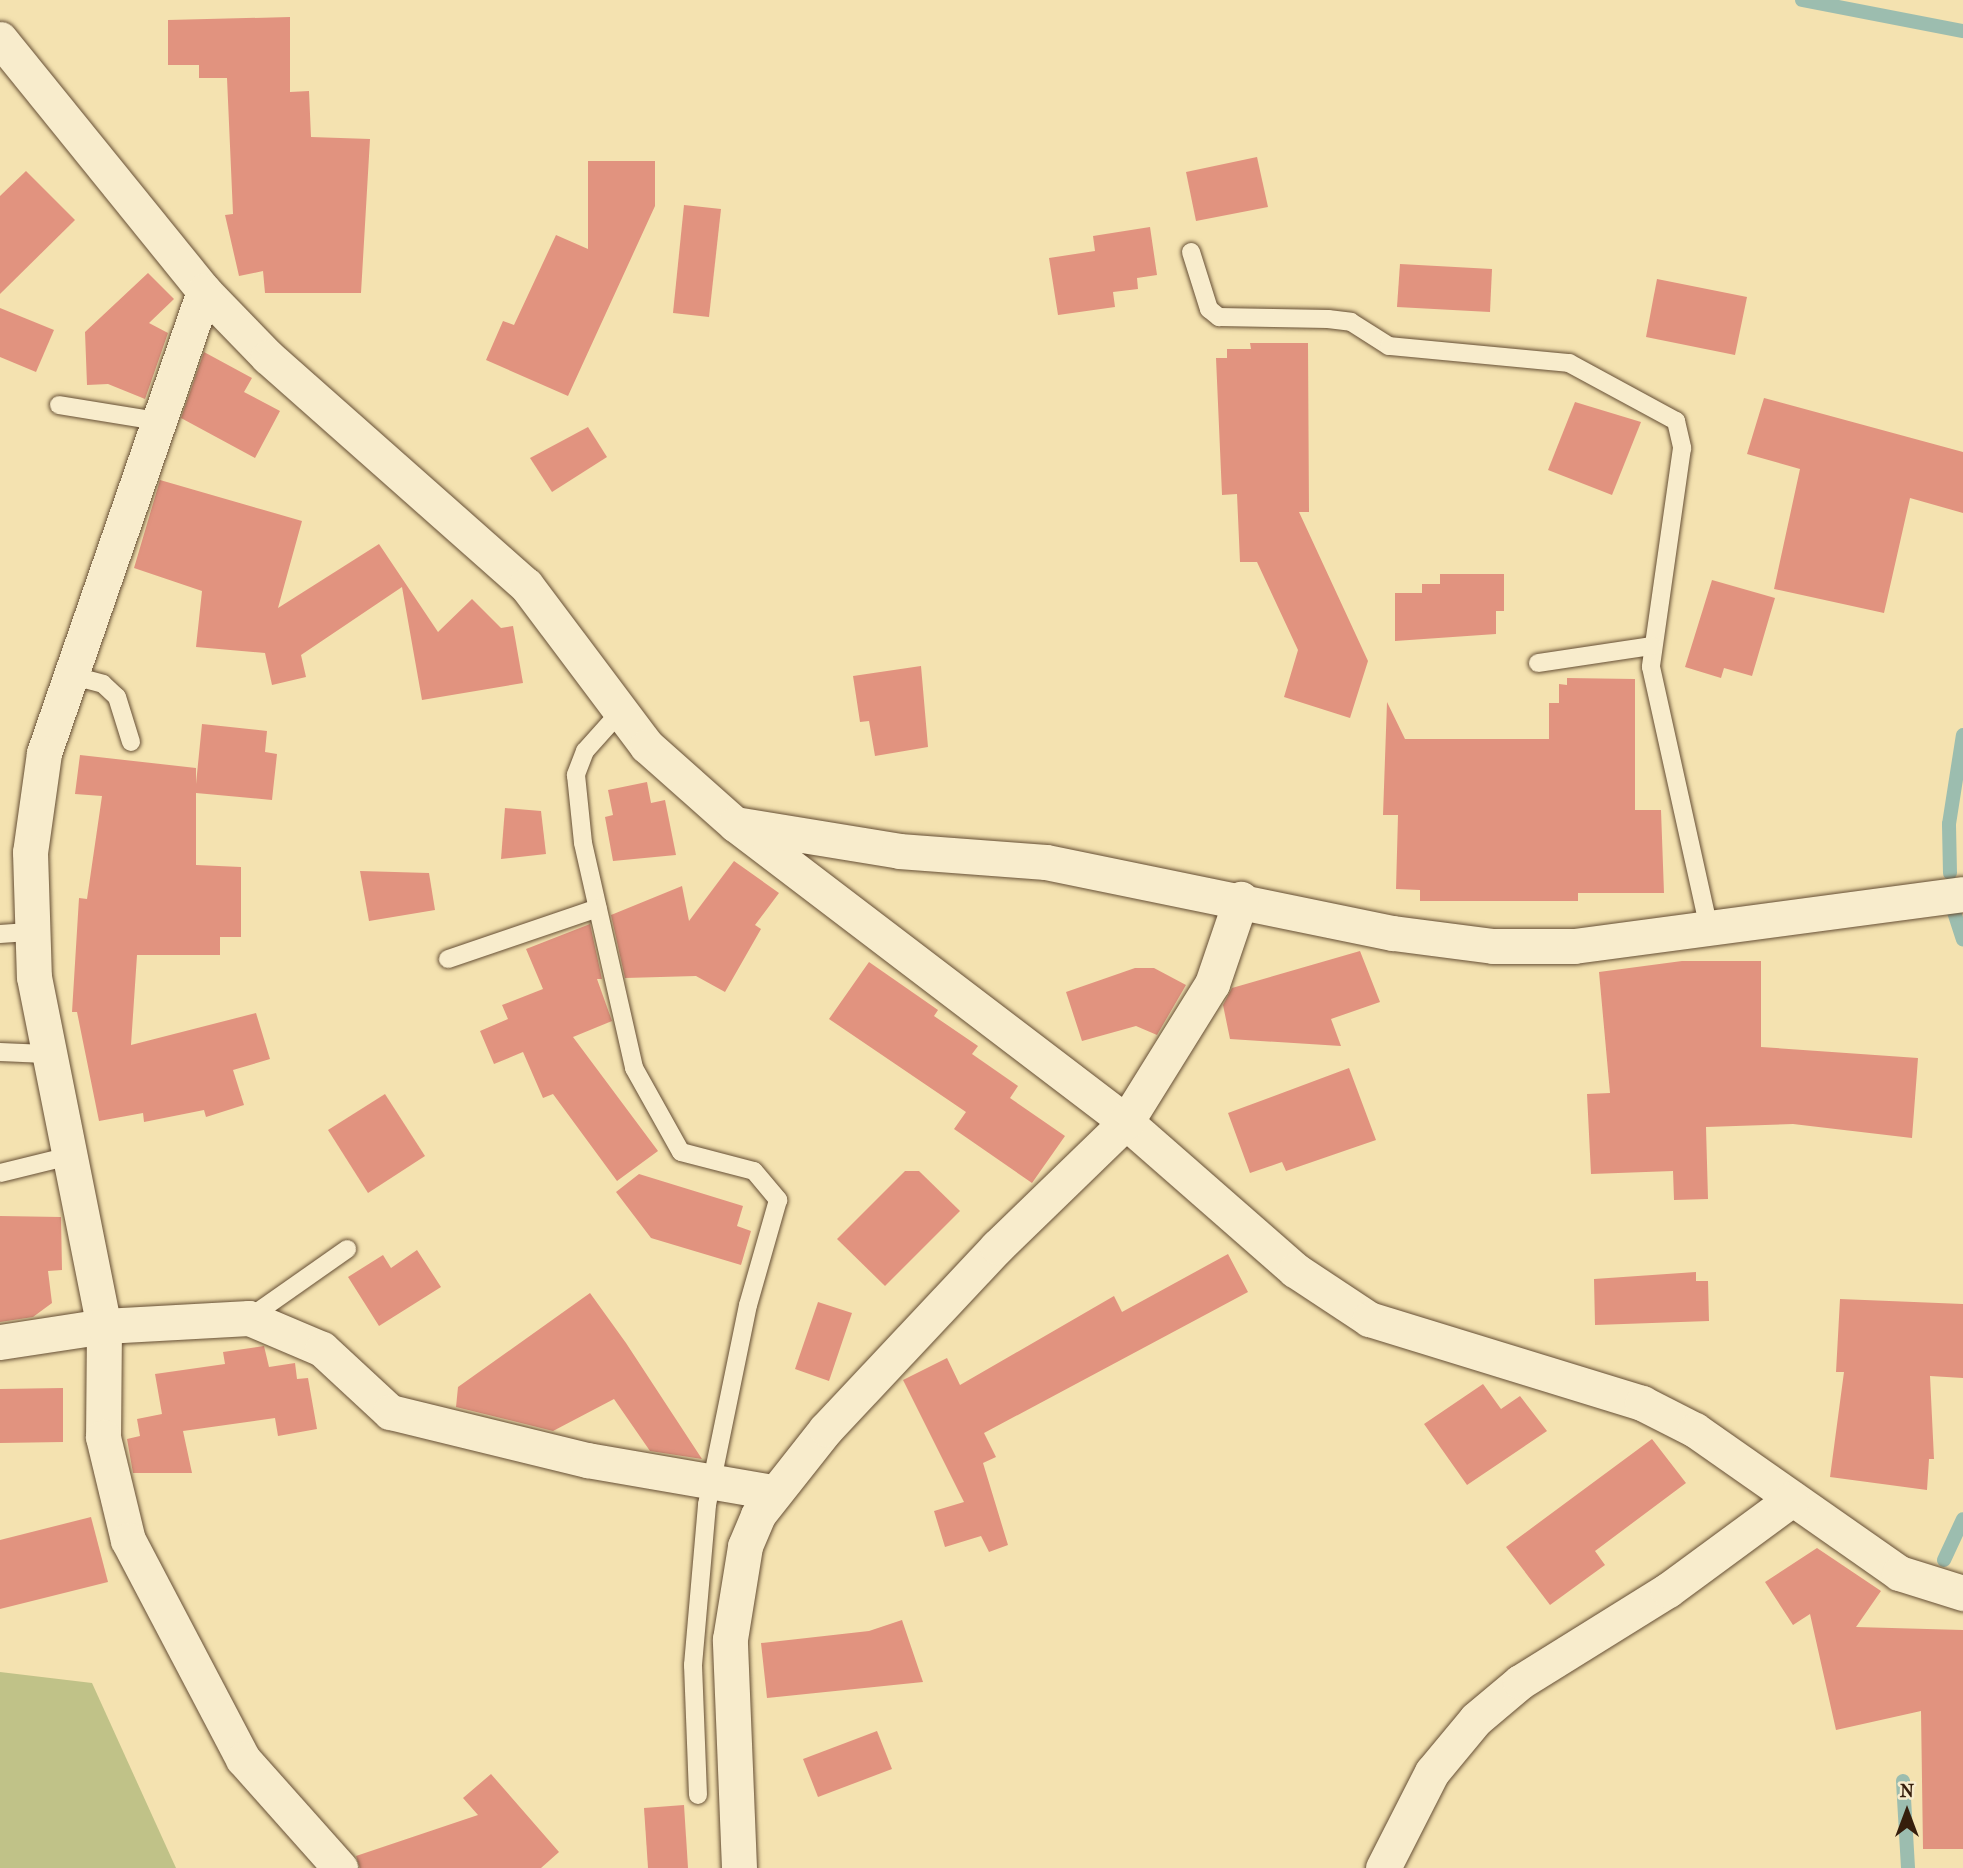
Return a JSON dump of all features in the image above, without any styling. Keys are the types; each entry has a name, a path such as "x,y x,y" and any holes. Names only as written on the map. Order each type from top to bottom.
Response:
{"street":[{"path":"0,39 204,291 341,426 526,585 647,746 735,824 1126,1122 1335,1300 1369,1319 1642,1402 1695,1430 1899,1573 1963,1593"},
{"path":"204,291 70,675 35,794 16,933 70,1156 104,1326 103,1437 128,1540 243,1759 340,1868"},
{"path":"735,824 900,851 1046,862 1241,899 1393,933 1493,946 1574,946 1963,894"},
{"path":"739,1868 730,1639 745,1546 772,1492 997,1247 1126,1122 1212,984 1241,899"},
{"path":"0,1342 104,1326 249,1318 322,1349 390,1412 587,1461 772,1492"},
{"path":"1383,1868 1432,1772 1476,1719 1520,1682 1668,1590 1793,1499"}],"lane":[{"path":"1191,252 1209,309 1219,317 1328,318 1351,322 1389,346 1569,363 1662,409 1680,429 1682,448 1652,646 1655,697 1709,928"},
{"path":"59,405 157,421"},
{"path":"1538,663 1652,646"},
{"path":"70,675 103,684 117,697 131,742"},
{"path":"620,712 585,751 576,775 598,908 645,1097 681,1152 754,1171 778,1200 748,1305 712,1482 692,1665 698,1795"},
{"path":"448,959 598,908"},
{"path":"0,1052 46,1054"},
{"path":"0,1173 70,1156"},
{"path":"249,1318 347,1249"}],"green space":[{"path":"0,1672 92,1683 176,1868 0,1868"}],"building":[{"path":"290,17 290,92 309,91 311,137 370,139 361,293 265,293 263,271 239,276 225,215 233,214 227,78 199,78 199,65 168,65 168,20"},
{"path":"1257,157 1268,207 1196,221 1186,172"},
{"path":"588,161 655,161 655,206 568,396 486,360 503,321 514,325 556,235 588,249"},
{"path":"26,171 75,220 0,294 0,196"},
{"path":"684,205 721,209 709,317 673,313"},
{"path":"1150,227 1157,275 1137,278 1138,289 1113,292 1115,307 1058,315 1049,258 1095,251 1093,236"},
{"path":"1400,264 1492,269 1490,312 1397,307"},
{"path":"148,273 174,299 149,323 168,333 145,399 108,384 87,385 85,332"},
{"path":"1657,279 1747,297 1735,355 1646,337"},
{"path":"0,308 54,330 36,372 0,357"},
{"path":"1250,343 1308,343 1309,512 1299,512 1368,661 1350,718 1284,697 1298,650 1257,562 1240,562 1237,494 1222,495 1216,358 1227,358 1227,349 1251,349"},
{"path":"204,352 252,378 244,392 280,411 255,458 181,418"},
{"path":"1764,398 1963,452 1963,513 1910,498 1884,613 1774,589 1800,469 1747,454"},
{"path":"1575,402 1641,422 1612,495 1548,470"},
{"path":"588,427 607,457 552,492 530,458"},
{"path":"160,480 302,521 278,608 379,544 438,632 472,599 501,628 513,626 523,683 422,700 402,587 301,655 306,677 272,685 265,653 196,647 202,591 134,568"},
{"path":"1440,574 1504,574 1504,611 1496,611 1496,634 1395,641 1395,593 1422,593 1422,584 1440,584"},
{"path":"1712,580 1775,598 1752,676 1724,668 1721,678 1685,667"},
{"path":"921,666 928,747 875,756 869,721 860,722 853,676"},
{"path":"1567,678 1635,679 1635,810 1661,810 1664,893 1578,893 1578,901 1420,901 1420,890 1396,889 1398,815 1383,815 1387,702 1405,739 1549,739 1549,703 1559,703 1559,684 1567,685"},
{"path":"202,724 267,731 265,752 277,754 272,800 196,793 196,865 241,867 241,937 220,937 220,955 137,955 131,1045 256,1013 270,1059 233,1070 244,1105 206,1117 204,1110 144,1122 143,1113 99,1121 77,1012 72,1012 79,898 87,899 102,796 75,794 80,755 196,768 196,784"},
{"path":"647,782 651,803 665,800 676,855 613,861 605,817 613,815 608,790"},
{"path":"505,808 541,811 546,854 501,859"},
{"path":"734,861 779,893 755,925 761,929 725,992 696,976 625,978 611,915 682,886 689,921"},
{"path":"360,871 429,873 435,910 369,921"},
{"path":"590,924 602,979 597,979 612,1021 573,1037 658,1151 617,1181 553,1094 543,1098 523,1052 494,1064 480,1031 508,1019 502,1005 543,989 526,949"},
{"path":"1360,951 1380,1002 1331,1019 1341,1046 1230,1039 1223,1005 1232,988"},
{"path":"1682,961 1761,961 1761,1047 1918,1058 1912,1138 1793,1124 1706,1127 1708,1199 1674,1200 1673,1171 1591,1174 1587,1094 1610,1093 1599,972"},
{"path":"869,962 938,1010 934,1016 978,1046 972,1054 1018,1086 1010,1098 1065,1136 1032,1183 954,1129 966,1112 829,1019"},
{"path":"1135,968 1154,968 1186,985 1157,1035 1136,1026 1082,1041 1066,992"},
{"path":"1349,1068 1376,1140 1286,1171 1282,1162 1250,1173 1228,1113"},
{"path":"385,1094 425,1156 368,1193 328,1130"},
{"path":"905,1171 919,1171 960,1211 885,1286 837,1239"},
{"path":"639,1174 743,1206 737,1226 751,1231 741,1265 651,1238 616,1192"},
{"path":"0,1216 61,1217 62,1270 48,1271 52,1303 33,1317 0,1322"},
{"path":"417,1250 441,1287 379,1326 348,1277 383,1255 391,1268"},
{"path":"1228,1254 1248,1292 984,1433 996,1457 983,1463 1008,1545 989,1552 981,1536 945,1547 934,1511 964,1502 903,1380 947,1358 960,1385 1114,1296 1122,1312"},
{"path":"1696,1272 1696,1281 1708,1281 1709,1321 1595,1325 1594,1279"},
{"path":"590,1293 702,1459 650,1451 614,1399 553,1431 456,1407 458,1387"},
{"path":"1840,1299 1963,1304 1963,1378 1930,1376 1934,1459 1929,1459 1927,1490 1830,1477 1844,1372 1836,1372"},
{"path":"818,1302 852,1313 829,1381 795,1369"},
{"path":"264,1346 269,1367 295,1363 297,1379 308,1378 317,1429 278,1436 275,1418 183,1431 192,1473 133,1473 127,1439 140,1436 137,1419 162,1414 155,1374 225,1364 223,1352"},
{"path":"1483,1384 1501,1409 1520,1396 1547,1431 1467,1485 1424,1424"},
{"path":"63,1388 63,1442 0,1443 0,1389"},
{"path":"1652,1439 1686,1483 1595,1551 1605,1565 1550,1605 1506,1547"},
{"path":"91,1517 108,1582 0,1609 0,1540"},
{"path":"1817,1548 1881,1591 1856,1627 1963,1630 1963,1849 1923,1849 1921,1711 1836,1730 1810,1614 1793,1625 1765,1582"},
{"path":"902,1620 923,1682 767,1698 761,1643 869,1631"},
{"path":"877,1731 892,1769 818,1797 803,1759"},
{"path":"491,1774 559,1852 541,1868 360,1868 356,1856 478,1815 463,1798"},
{"path":"684,1805 688,1868 648,1868 644,1808"}],"waterway":[{"path":"1802,0 1963,31"},
{"path":"1950,873 1949,824 1963,735"},
{"path":"1954,912 1963,940"},
{"path":"1944,1560 1963,1519"},
{"path":"1903,1781 1908,1868"}]}
